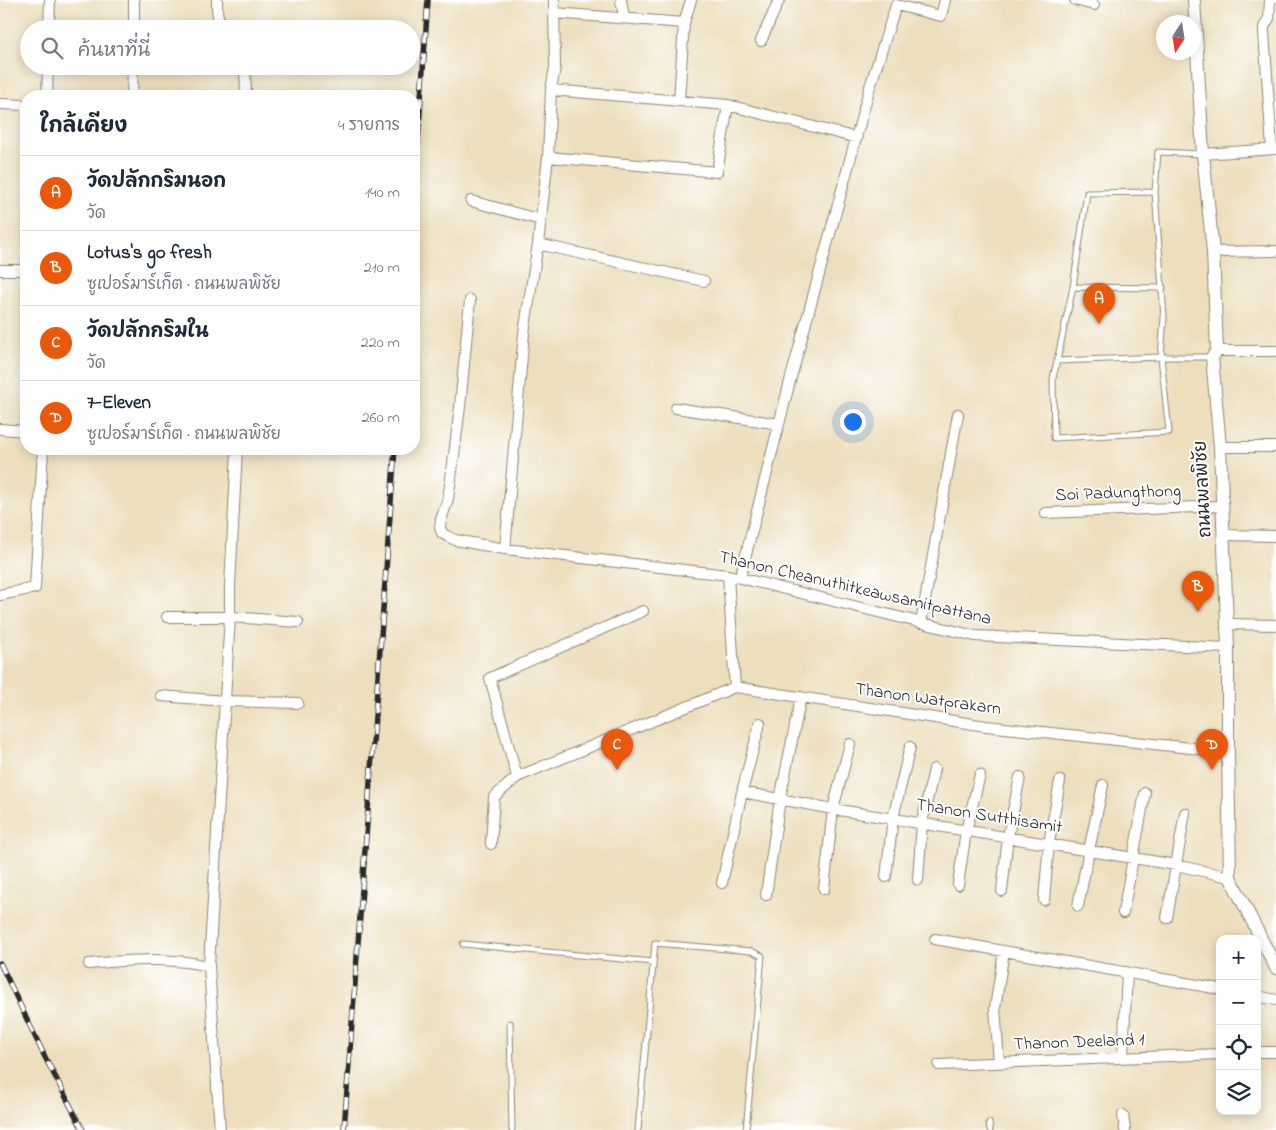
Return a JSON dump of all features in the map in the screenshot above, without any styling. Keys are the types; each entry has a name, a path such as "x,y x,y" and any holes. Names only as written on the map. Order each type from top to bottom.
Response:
{"street":[{"path":"49,20 50,0"},
{"path":"134,0 134,20"},
{"path":"217,0 219,20"},
{"path":"505,548 524,333 538,244 548,156 555,67 554,0"},
{"path":"621,0 624,17"},
{"path":"679,100 684,23 691,0"},
{"path":"761,41 779,0"},
{"path":"740,578 779,424 869,90 896,5 941,16 944,0"},
{"path":"1075,0 1094,5"},
{"name":"ถนนพลพิชัย","path":"1194,0 1203,154 1213,252 1214,354 1223,506 1228,648 1230,877 1276,968"},
{"path":"1203,154 1274,149 1264,32 1264,27 1269,18 1270,0"},
{"path":"554,14 624,17 684,23"},
{"path":"47,90 48,75"},
{"path":"132,90 133,75"},
{"path":"245,75 246,90"},
{"path":"552,90 728,105 857,138"},
{"path":"0,104 20,105"},
{"path":"548,156 717,172 728,105"},
{"path":"470,201 541,220"},
{"path":"538,244 704,281"},
{"path":"1213,252 1276,251"},
{"path":"0,270 20,270"},
{"name":"Thanon Cheanuthitkeawsamitpattana","path":"470,300 452,471 448,499 440,520 442,533 456,540 505,548 728,575 975,636 1228,648"},
{"path":"1214,354 1276,351"},
{"path":"676,408 779,424"},
{"path":"921,623 958,414"},
{"path":"0,429 20,431"},
{"path":"1220,447 1276,447"},
{"path":"0,595 35,588 42,455"},
{"path":"220,1130 208,966 230,617 237,455"},
{"name":"Soi Padungthong","path":"1045,513 1223,506"},
{"path":"1224,535 1276,536"},
{"path":"491,844 494,797 517,776 735,687 728,575"},
{"path":"517,776 490,678 643,611"},
{"path":"167,616 230,617 298,622"},
{"path":"1227,624 1276,626"},
{"name":"Thanon Watprakarn","path":"735,687 986,726 1228,752"},
{"path":"161,696 225,701 298,703"},
{"path":"766,895 780,799 801,697"},
{"path":"722,883 742,792 760,723"},
{"path":"824,889 833,809 850,744"},
{"path":"886,877 893,818 910,747"},
{"path":"918,880 922,822 934,768"},
{"path":"958,885 966,831 980,775"},
{"path":"1002,891 1008,836 1020,777"},
{"path":"1044,900 1049,844 1060,781"},
{"path":"1078,906 1088,850 1103,785"},
{"name":"Thanon Sutthisamit","path":"742,792 833,809 1134,857 1230,877"},
{"path":"1123,913 1144,793"},
{"path":"1167,918 1185,813"},
{"path":"935,939 1216,988"},
{"path":"999,1062 995,1008 1004,951"},
{"path":"88,964 135,959 192,962 208,966"},
{"path":"1123,1057 1127,972"},
{"path":"1261,997 1276,1000"},
{"path":"1261,1052 1276,1052"},
{"name":"Thanon Deeland 1","path":"940,1065 1216,1054"},
{"path":"1123,1116 1125,1130"}],"lane":[{"path":"1155,192 1087,193 1073,287 1053,378 1054,438 1169,432 1161,357 1164,317 1155,192 1158,152 1203,154"},
{"path":"1073,287 1163,288"},
{"path":"1057,361 1214,354"},
{"path":"638,1130 655,943 751,951 762,956 746,1130"},
{"path":"463,944 653,962"},
{"path":"510,1023 512,1130"},
{"path":"989,1123 990,1130"}],"railway":[{"path":"420,112 428,0"},
{"path":"344,1130 395,455"},
{"path":"0,963 45,1057 83,1130"}],"place":[{"name":"วัดปลักกริมนอก","path":"1099,324"},
{"name":"Lotus's go fresh","path":"1198,612"},
{"name":"วัดปลักกริมใน","path":"617,770"},
{"name":"7-Eleven","path":"1212,770"}]}
